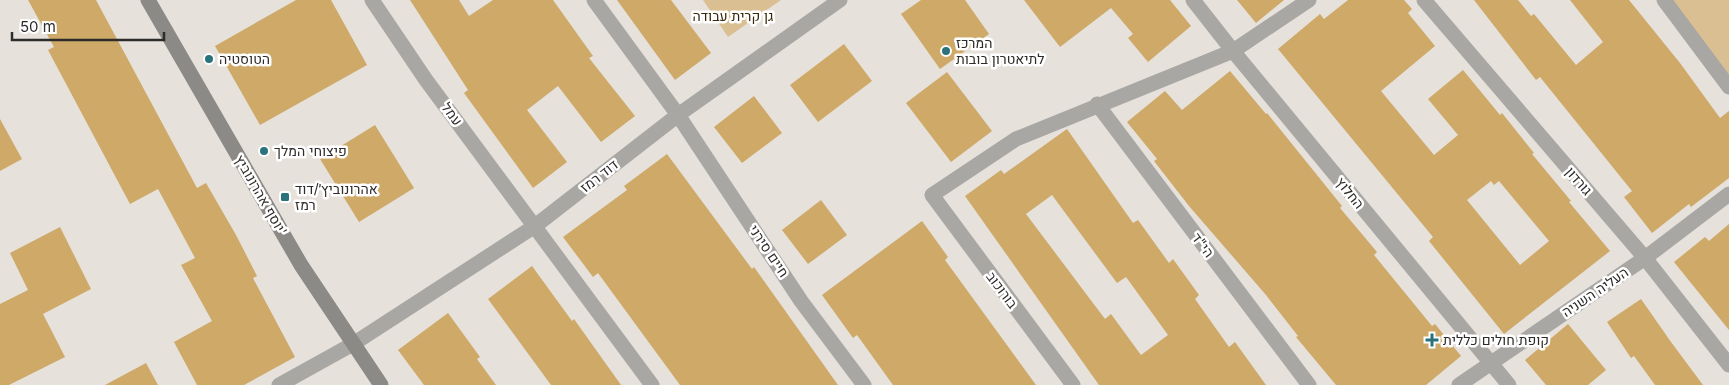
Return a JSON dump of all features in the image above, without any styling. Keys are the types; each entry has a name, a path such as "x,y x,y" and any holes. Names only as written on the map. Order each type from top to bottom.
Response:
{"street":[{"name":"יוסף אהרונוביץ'","path":"148,0 302,266 381,385"},
{"name":"עמל","path":"372,0 426,80 652,385"},
{"name":"חיים סירני","path":"594,0 678,115 802,300 864,385"},
{"name":"דוד רמז","path":"279,385 352,344 535,226 678,115 840,0"},
{"name":"החלוץ","path":"1194,0 1233,51 1508,385"},
{"path":"1097,104 1233,51 1309,0"},
{"name":"גורדון","path":"1424,0 1645,258 1729,365"},
{"path":"1664,0 1729,88"},
{"name":"בורוכוב","path":"1073,385 932,195 1016,139 1097,104"},
{"name":"הי\"ד","path":"1097,104 1310,385"},
{"name":"העליה השניה","path":"1459,385 1645,258 1729,194"}],"green space":[{"name":"גן קרית עבודה","path":"703,0 781,0 728,37"},
{"path":"1669,0 1729,0 1729,81"}],"building":[{"path":"28,0 96,0 197,188 206,183 236,235 257,276 253,278 295,357 244,385 197,385 174,342 212,321 181,265 195,258 158,189 130,204 48,50 54,47"},
{"path":"296,0 331,0 367,65 260,125 215,46"},
{"path":"410,0 459,0 469,16 493,0 553,0 593,56 589,58 635,116 601,142 558,86 527,110 567,162 533,188 464,93 468,90"},
{"path":"617,0 671,0 711,53 675,80"},
{"name":"המרכז לתיאטרון בובות","path":"921,0 965,0 989,34 940,69 901,14"},
{"path":"1024,0 1170,0 1191,26 1148,62 1128,38 1133,34 1111,8 1060,47"},
{"path":"1237,0 1284,0 1256,23"},
{"path":"1348,0 1404,0 1412,9 1408,13 1435,46 1381,91 1434,155 1458,135 1428,99 1463,70 1500,115 1502,113 1534,153 1532,154 1571,201 1569,202 1610,251 1504,334 1429,241 1433,237 1278,49 1320,14 1324,19","holes":["1491,181 1494,185 1499,181 1549,241 1520,265 1467,200"]},
{"path":"1474,0 1518,0 1531,16 1534,14 1576,65 1603,42 1570,0 1629,0 1680,63 1720,118 1729,111 1729,178 1691,207 1689,204 1652,233 1624,197 1632,191 1540,77 1536,80"},
{"path":"844,44 872,81 818,122 790,85"},
{"path":"1230,71 1267,113 1342,206 1340,208 1377,252 1374,255 1432,326 1435,324 1461,356 1426,385 1336,385 1296,337 1298,336 1266,295 1189,206 1154,161 1157,159 1127,122 1165,91 1182,110"},
{"path":"947,72 992,131 951,162 906,103"},
{"path":"754,96 782,133 742,163 714,127"},
{"path":"0,119 22,159 0,171"},
{"path":"375,125 414,188 359,222 320,159"},
{"path":"1067,129 1133,223 1138,220 1169,263 1173,259 1199,295 1195,299 1229,347 1235,342 1266,385 1099,385 965,196 1001,170 1004,174","holes":["1052,195 1117,283 1126,277 1168,335 1141,355 1111,314 1105,319 1026,214"]},
{"path":"667,154 752,269 754,267 838,385 680,385 598,273 593,277 563,237 627,190 624,186"},
{"path":"821,200 847,235 808,264 782,230"},
{"path":"922,221 948,257 945,260 1036,385 893,385 857,335 853,338 822,295"},
{"path":"1729,224 1729,330 1674,262 1705,237 1709,241"},
{"path":"60,227 91,289 43,314 65,357 9,385 0,385 0,304 28,290 10,253"},
{"path":"532,266 572,321 574,319 621,385 551,385 488,299"},
{"path":"1641,299 1703,385 1655,385 1634,356 1631,358 1607,322"},
{"path":"448,313 480,357 477,359 496,385 424,385 398,350"},
{"path":"1568,324 1606,370 1588,385 1546,385 1525,360"},
{"path":"146,363 158,385 105,385"}],"place":[{"name":"המרכז לתיאטרון בובות","path":"946,51"},
{"name":"הטוסטיה","path":"209,59"},
{"name":"פיצוחי המלך","path":"264,151"},
{"name":"אהרונוביץ׳/דוד רמז","path":"285,197"},
{"name":"קופת חולים כללית","path":"1432,340"}]}
